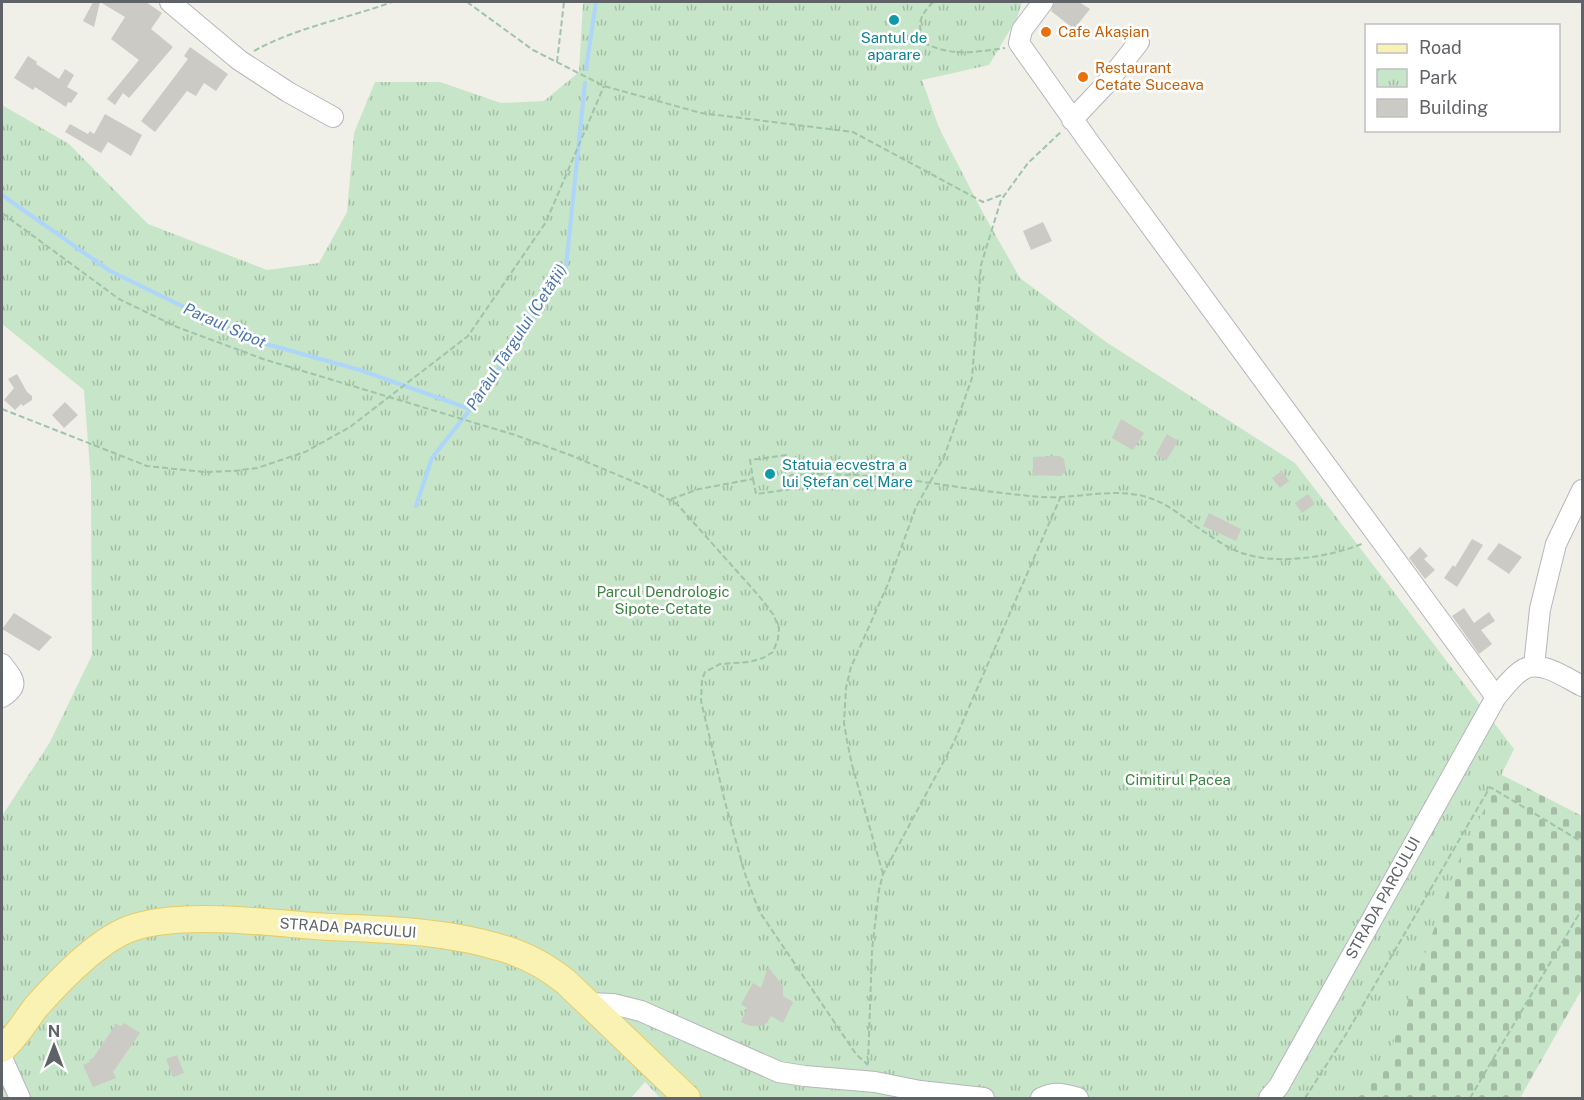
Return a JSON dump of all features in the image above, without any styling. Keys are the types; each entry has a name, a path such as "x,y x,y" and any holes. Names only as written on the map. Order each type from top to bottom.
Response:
{"main road":[{"name":"STRADA PARCULUI","path":"2,1049 65,976 96,949 130,929 169,922 220,919 400,931 472,940 499,947 547,967 566,982 687,1098"}],"street":[{"path":"170,2 239,60 288,92 333,117"},
{"path":"1043,2 1022,30 1019,43 1072,120 1496,697"},
{"path":"1072,120 1106,84 1139,42"},
{"path":"1582,490 1556,544 1540,609 1534,666 1552,670 1582,686"},
{"path":"2,664 14,680 13,687 2,697"},
{"name":"STRADA PARCULUI","path":"1269,1098 1279,1086 1496,697 1523,669 1534,666"},
{"path":"587,1003 613,1004 641,1011 779,1072 867,1073 920,1091 984,1098"},
{"path":"2,1058 20,1098"},
{"path":"1041,1098 1051,1093 1078,1098"}],"path":[{"path":"239,60 272,41 314,25 392,2"},
{"path":"467,2 533,50 604,86 701,113 854,132 983,201 1005,194"},
{"path":"557,62 564,2"},
{"path":"933,2 922,14 919,28 924,43 939,50 956,53 1009,47 1019,43"},
{"path":"2,409 147,466 204,472 257,468 305,452 350,427 468,336 546,222 604,86"},
{"path":"883,874 850,757 844,723 846,688 851,667 888,584 916,507 954,432 972,378 981,265 1000,200 1028,163 1072,120"},
{"path":"2,213 119,299 177,327 263,359 389,396 570,455 677,504 759,596 779,628 773,652 763,658 749,662 720,664 705,672 700,701 725,802 759,911 867,1073"},
{"path":"787,455 792,489 756,494 753,479 750,460 787,455"},
{"path":"790,476 825,473 1045,497 1138,495 1156,500 1176,511 1243,554 1272,560 1341,551 1378,535"},
{"path":"670,499 699,489 753,479"},
{"path":"867,1073 872,950 876,907 883,874 953,744 1061,496"},
{"path":"1305,1098 1345,1036 1490,787 1582,842"},
{"path":"1470,1098 1582,909"}],"green space":[{"name":"Parcul Dendrologic Sipote-Cetate","path":"583,2 1022,2 1017,18 989,65 922,80 939,128 1020,278 1106,342 1295,463 1514,749 1457,865 1387,1060 1354,1098 660,1098 645,1082 631,1098 2,1098 2,816 50,742 92,655 91,482 84,390 2,324 2,105 69,144 148,224 267,270 319,263 347,212 354,133 375,82 440,82 501,103 544,101 579,72"},
{"path":"1463,755 1582,816 1582,989 1520,1098 1269,1098"}],"building":[{"path":"93,2 100,2 94,27 83,21"},
{"path":"100,2 146,2 162,13 151,29 173,47 129,98 123,93 115,105 107,99 139,60 111,39 125,17"},
{"path":"1055,2 1079,2 1090,9 1074,29 1051,11"},
{"path":"190,47 228,74 216,91 204,83 196,96 187,91 155,132 141,121 188,59 184,56"},
{"path":"28,56 59,79 65,69 74,75 67,87 78,93 71,103 68,102 66,107 35,87 33,90 14,78"},
{"path":"105,114 142,135 131,156 108,142 101,153 65,132 70,124 88,134 90,131 94,134"},
{"path":"1043,222 1052,241 1031,250 1023,231"},
{"path":"17,374 27,392 32,396 32,400 23,406 21,404 15,410 4,400 14,388 8,379"},
{"path":"65,402 78,415 64,428 52,415"},
{"path":"1121,419 1144,433 1133,450 1112,438"},
{"path":"1167,434 1178,441 1166,461 1156,454"},
{"path":"1060,456 1064,459 1066,470 1061,476 1033,475 1033,457"},
{"path":"1282,471 1289,481 1280,488 1272,478"},
{"path":"1308,494 1315,504 1302,513 1295,503"},
{"path":"1209,513 1241,529 1236,541 1203,526"},
{"path":"1472,539 1483,545 1457,587 1444,578 1453,565 1455,567"},
{"path":"1499,543 1522,557 1509,574 1487,559"},
{"path":"1420,547 1428,556 1424,559 1435,570 1425,579 1409,558"},
{"path":"1464,608 1474,623 1489,612 1495,621 1481,630 1492,644 1479,654 1452,616"},
{"path":"14,613 52,637 39,651 2,629"},
{"path":"768,967 783,986 783,996 793,1002 783,1023 771,1016 767,1023 761,1026 750,1026 741,1022 747,1008 741,1004 753,983 761,988"},
{"path":"124,1023 140,1033 113,1072 116,1078 93,1087 83,1065 90,1062 89,1060 93,1058 116,1024 121,1027"},
{"path":"177,1055 184,1073 173,1077 166,1059"}],"waterway":[{"name":"Pârâul Târgului (Cetății)","path":"586,69 596,2"},
{"name":"Pârâul Târgului (Cetății)","path":"416,506 432,458 479,398 566,267 585,83"},
{"name":"Paraul Sipot","path":"2,195 110,271 252,340 360,370 470,409"}],"place":[{"name":"Santul de aparare","path":"894,20"},
{"name":"Cafe Akașian","path":"1046,32"},
{"name":"Restaurant Cetate Suceava","path":"1083,77"},
{"name":"Statuia ecvestra a lui Ștefan cel Mare","path":"770,474"}],"park label":[{"name":"Cimitirul Pacea","path":"1178,780"}]}
